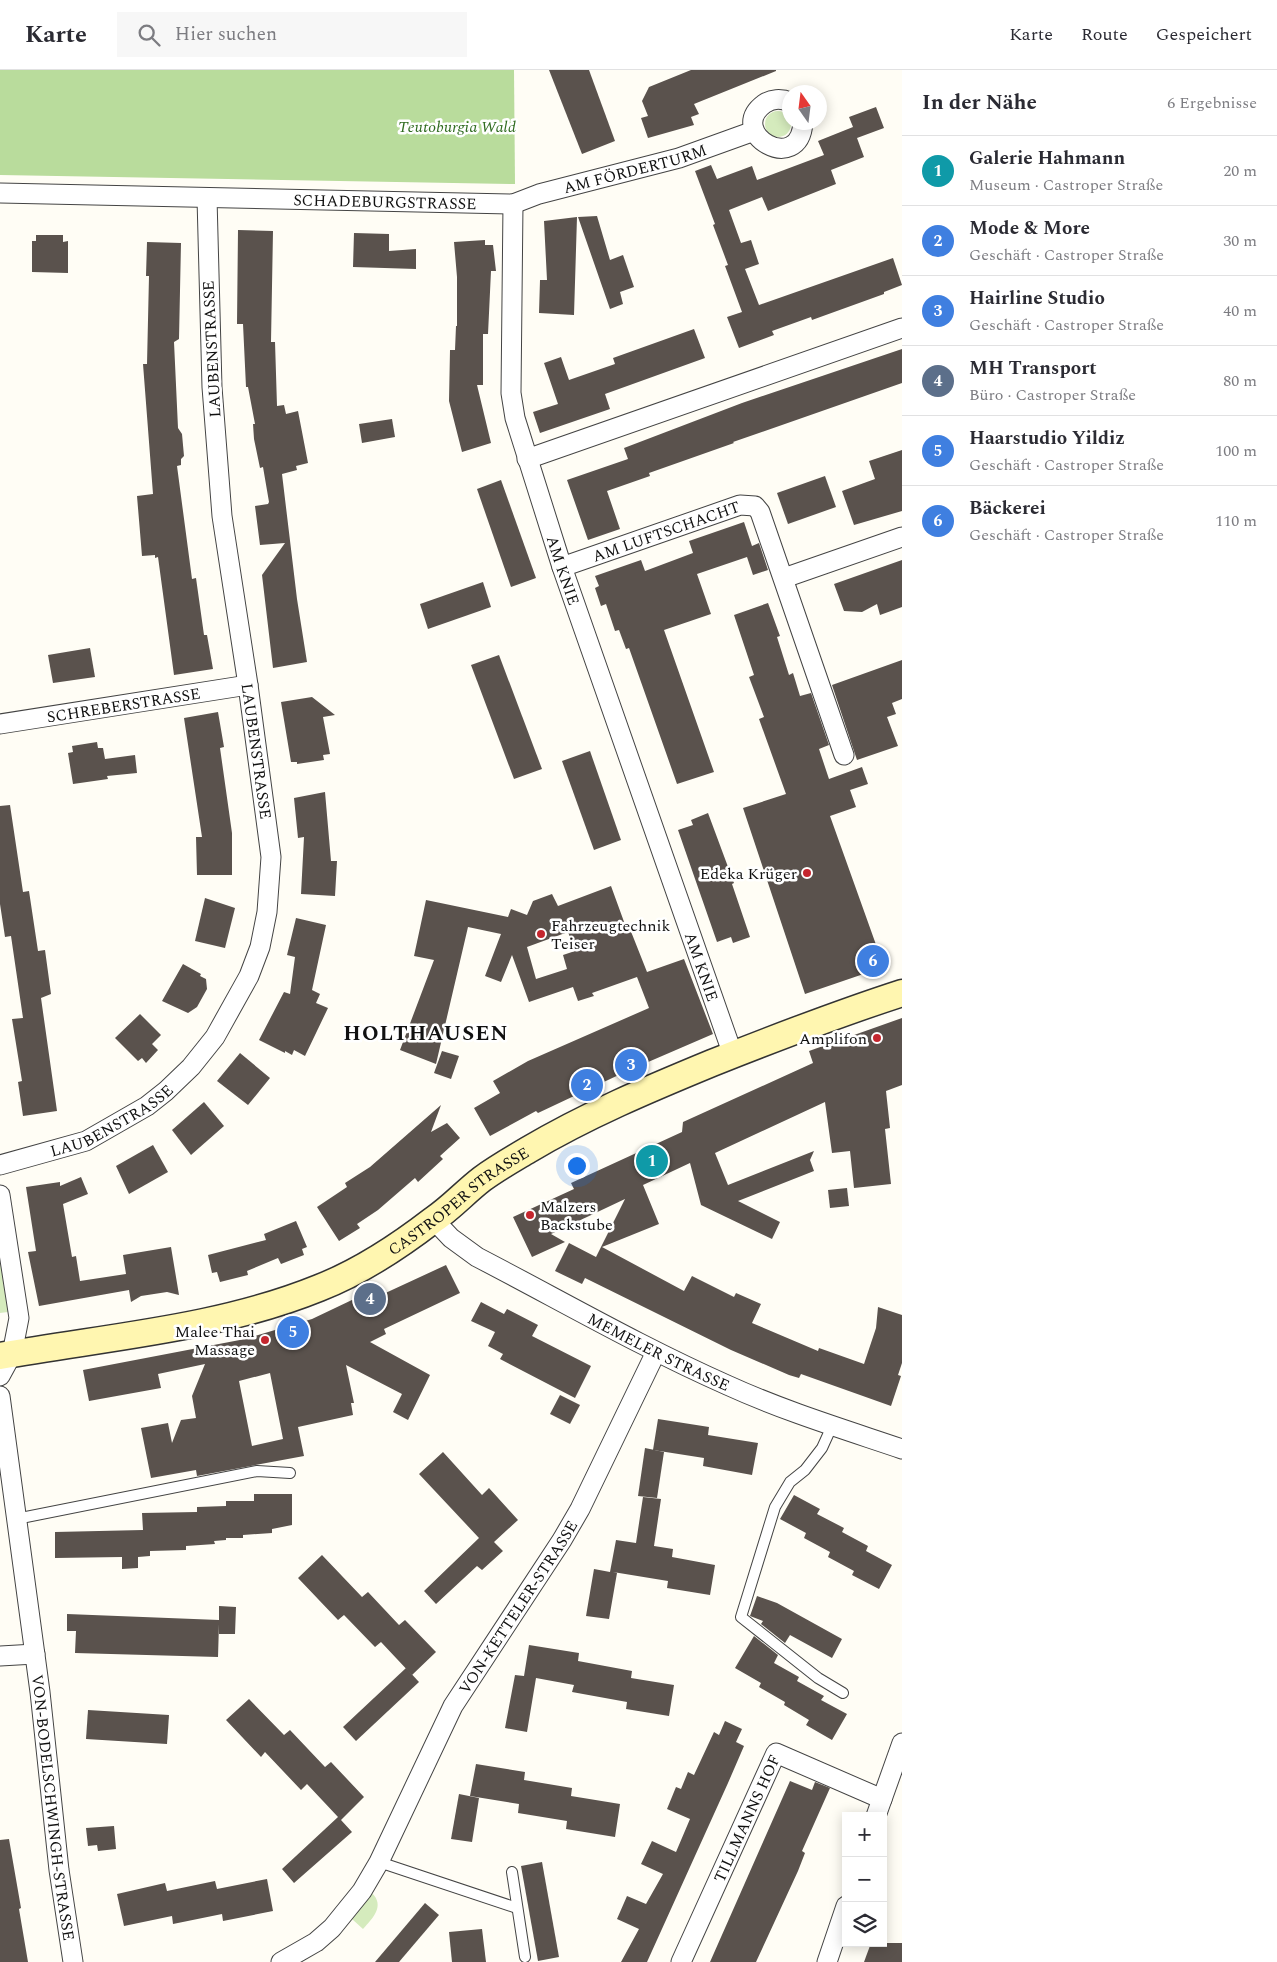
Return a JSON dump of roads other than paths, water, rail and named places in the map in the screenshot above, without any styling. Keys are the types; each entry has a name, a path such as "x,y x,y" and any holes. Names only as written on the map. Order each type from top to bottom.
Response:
{"main road":[{"name":"CASTROPER STRASSE","path":"6,1355 206,1321 292,1298 348,1274 376,1259 434,1220 481,1180 554,1135 625,1099 828,1018 902,993"}],"street":[{"path":"782,101 776,100 762,105 754,117 754,131 763,144 778,149 786,148 798,139 801,130"},
{"name":"AM FÖRDERTURM","path":"514,204 540,194 661,164 754,131"},
{"name":"SCHADEBURGSTRASSE","path":"0,193 514,204"},
{"name":"LAUBENSTRASSE","path":"0,1165 86,1141 147,1106 190,1067 209,1045 241,993 260,947 267,912 270,874 268,828 228,560 217,468 207,265 207,198"},
{"path":"514,204 511,393 515,418 526,459 902,328"},
{"name":"AM KNIE","path":"526,459 733,1055"},
{"name":"AM LUFTSCHACHT","path":"562,567 748,504 755,506 760,512 784,578 844,755"},
{"path":"784,578 902,537"},
{"name":"SCHREBERSTRASSE","path":"0,724 248,685"},
{"path":"0,1195 18,1318 0,1376"},
{"name":"MEMELER STRASSE","path":"434,1220 451,1238 477,1256 656,1352 728,1386 832,1426 902,1449"},
{"name":"VON-KETTELER-STRASSE","path":"280,1962 316,1942 332,1928 362,1891 379,1862 452,1706 580,1509 656,1352"},
{"name":"VON-BODELSCHWINGH-STRASSE","path":"0,1396 35,1654 59,1870 73,1962"},
{"name":"VON-BODELSCHWINGH-STRASSE","path":"0,1656 35,1654"},
{"path":"879,1807 902,1743"},
{"name":"TILLMANNS HOF","path":"681,1962 776,1753 879,1807"},
{"path":"827,1962 842,1918"}],"lane":[{"path":"832,1426 822,1448 805,1470 790,1482 775,1507 741,1618 818,1678 843,1693"},
{"path":"16,1519 257,1472 290,1473"},
{"path":"379,1862 517,1908"},
{"path":"512,1872 525,1957"}],"place":[{"name":"Edeka Krüger","path":"807,873"},
{"name":"Fahrzeugtechnik Teiser","path":"541,934"},
{"name":"Bäckerei","path":"873,961"},
{"name":"Amplifon","path":"877,1038"},
{"name":"Hairline Studio","path":"631,1065"},
{"name":"Mode & More","path":"587,1085"},
{"name":"Galerie Hahmann","path":"652,1161"},
{"name":"Malzers Backstube","path":"530,1215"},
{"name":"MH Transport","path":"370,1299"},
{"name":"Haarstudio Yildiz","path":"293,1332"},
{"name":"Malee Thai Massage","path":"265,1340"}],"district":[{"name":"HOLTHAUSEN","path":"426,1033"}],"park label":[{"name":"Teutoburgia Wald","path":"457,126"}]}
